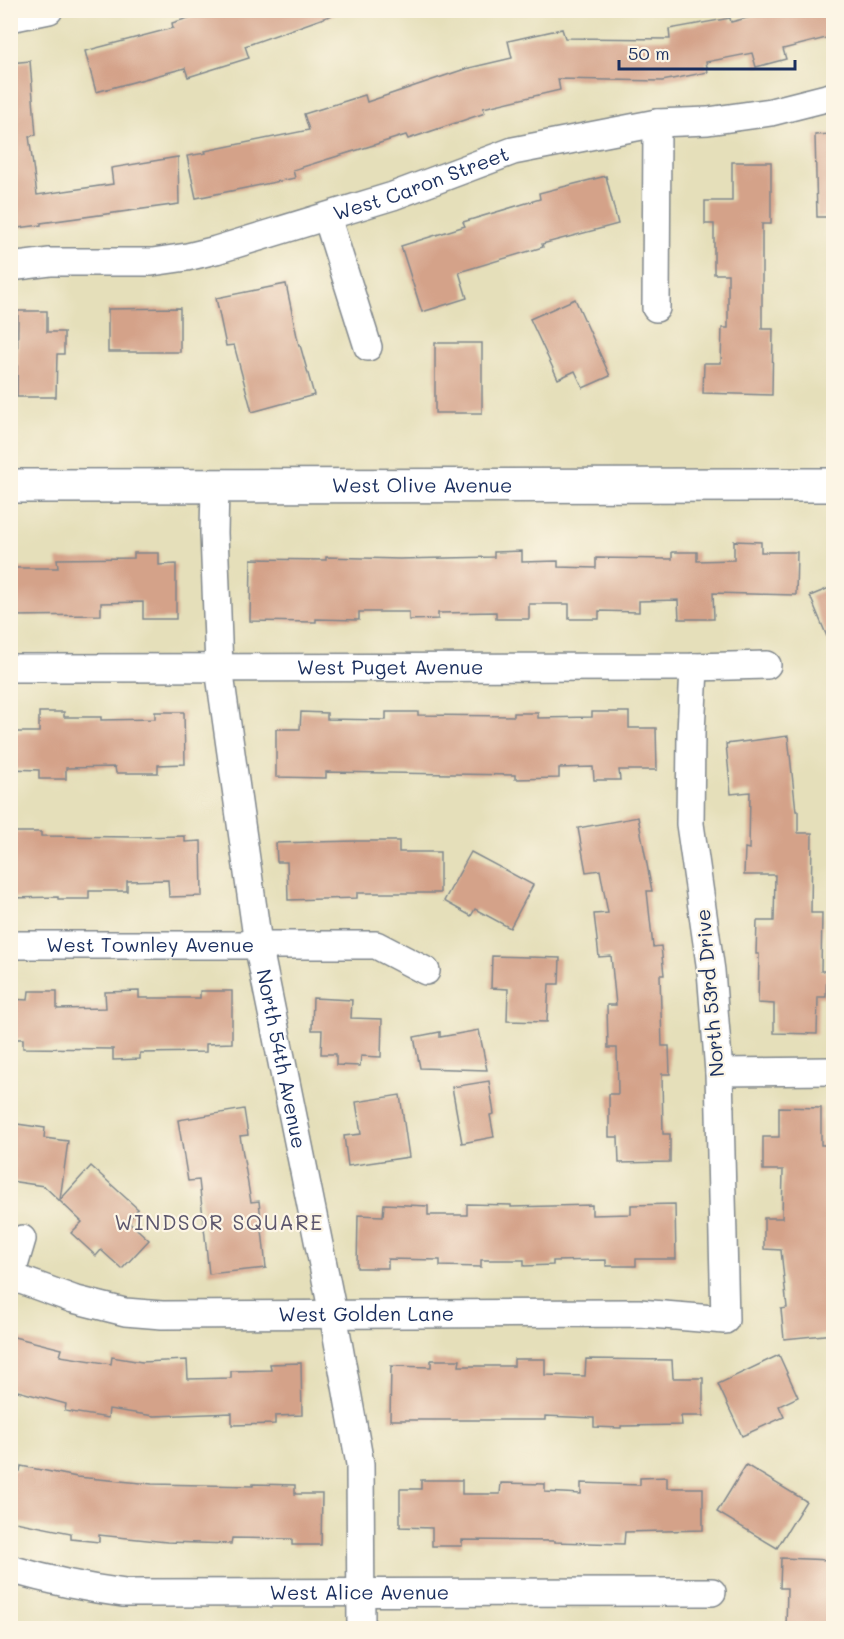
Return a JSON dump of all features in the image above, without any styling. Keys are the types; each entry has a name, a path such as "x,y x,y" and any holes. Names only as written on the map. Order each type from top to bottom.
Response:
{"main road":[{"name":"West Olive Avenue","path":"10,486 834,485"}],"street":[{"path":"10,18 49,10"},
{"name":"West Caron Street","path":"10,267 50,262 152,262 175,259 216,250 393,196 513,151 657,123 708,121 771,112 834,96"},
{"path":"656,308 657,123"},
{"path":"327,217 368,347"},
{"name":"North 54th Avenue","path":"215,486 214,533 219,668 258,945 333,1314 360,1464 362,1629"},
{"name":"West Puget Avenue","path":"10,668 767,665"},
{"name":"North 53rd Drive","path":"694,667 690,824 711,971 719,1072 725,1320"},
{"name":"West Townley Avenue","path":"10,945 376,945 426,971"},
{"path":"719,1072 834,1071"},
{"name":"West Golden Lane","path":"22,1239 11,1276 73,1299 125,1312 174,1315 639,1313 725,1320"},
{"name":"West Alice Avenue","path":"10,1569 47,1580 124,1593 712,1592"}],"building":[{"path":"214,10 337,10 338,13 245,46 249,58 188,77 185,68 96,92 85,51 173,28 172,23"},
{"path":"778,10 834,10 834,36 783,49 786,59 756,67 752,53 706,62 708,72 662,81 558,79 560,90 483,108 485,113 408,139 406,135 293,170 295,178 196,198 187,156 309,130 304,114 365,95 367,102 465,69 512,58 508,41 562,29 565,38 670,39 669,29 730,18 731,22"},
{"path":"30,61 36,135 29,136 37,195 113,184 111,168 178,157 179,204 10,229 10,63"},
{"path":"834,134 834,217 817,217 815,135"},
{"path":"732,162 771,162 771,224 762,224 762,329 773,329 772,395 703,393 704,363 721,363 722,328 728,328 728,274 714,274 714,224 705,224 705,201 732,201"},
{"path":"606,176 618,224 542,244 543,247 459,272 467,298 422,312 401,246 465,226 463,222 540,199 539,193"},
{"path":"286,284 299,346 314,395 252,412 234,345 226,346 216,298"},
{"path":"575,299 610,376 583,388 575,371 558,379 530,319"},
{"path":"180,308 180,352 108,352 108,309"},
{"path":"18,311 47,311 47,332 64,332 64,354 57,354 56,397 17,397"},
{"path":"435,343 482,343 482,413 435,413"},
{"path":"734,541 761,542 761,552 797,552 796,595 713,593 714,619 679,619 678,600 639,601 639,612 599,611 599,619 569,619 569,604 529,604 529,619 496,619 496,612 438,613 438,619 409,620 409,612 359,612 359,620 250,621 251,559 494,557 494,552 522,551 522,562 558,561 558,567 596,568 596,558 672,559 672,552 697,552 697,561 734,560"},
{"path":"134,553 159,553 159,565 176,564 176,619 143,619 143,602 101,603 101,615 10,616 10,568 58,568 57,559 134,558"},
{"path":"834,586 834,651 833,651 810,596"},
{"path":"39,712 64,712 64,717 101,717 101,720 155,719 155,712 184,712 185,764 158,765 158,773 116,773 115,767 66,768 66,779 39,779 39,770 10,769 10,732 39,732"},
{"path":"301,712 327,713 327,719 386,720 386,712 418,712 418,715 514,716 514,713 538,713 538,718 592,717 592,712 629,712 629,728 656,728 657,770 619,770 620,780 594,780 593,767 559,768 559,778 515,779 515,775 326,772 326,778 276,777 276,729 300,729"},
{"path":"788,736 796,811 798,811 798,833 812,833 811,913 822,913 821,971 827,971 826,997 818,997 817,1034 774,1033 774,1004 758,1003 757,921 774,921 775,875 744,875 745,848 749,849 750,792 731,794 726,744"},
{"path":"638,817 652,891 647,891 653,947 661,946 664,975 660,975 662,1046 669,1046 670,1074 662,1074 663,1134 670,1134 670,1162 619,1163 618,1137 609,1137 609,1094 618,1094 617,1048 608,1048 607,1005 616,1005 611,956 599,957 594,914 608,913 600,870 586,872 578,828"},
{"path":"10,832 41,832 41,836 185,836 185,842 201,841 202,896 169,897 168,880 127,881 127,891 89,891 89,899 10,898"},
{"path":"399,841 399,852 440,852 440,893 357,893 357,898 288,900 287,862 277,862 276,843"},
{"path":"471,852 533,885 510,928 475,909 471,916 444,901"},
{"path":"492,956 560,958 559,984 549,984 547,1022 507,1021 508,989 491,988"},
{"path":"29,991 57,991 57,1009 106,1008 105,992 139,991 139,998 200,998 200,991 232,991 232,1043 206,1044 206,1052 140,1053 140,1059 113,1060 113,1049 23,1048 23,1039 10,1039 10,999 28,1000"},
{"path":"313,998 352,1000 351,1018 382,1019 381,1057 361,1056 360,1066 336,1065 336,1054 321,1054 322,1030 312,1030"},
{"path":"479,1030 487,1070 420,1068 414,1037 440,1032 440,1037"},
{"path":"489,1081 494,1114 490,1115 494,1137 462,1143 452,1087"},
{"path":"400,1095 409,1157 348,1166 344,1136 361,1134 356,1102"},
{"path":"779,1107 821,1108 821,1145 831,1145 830,1265 834,1264 834,1334 784,1339 781,1309 787,1308 781,1250 764,1249 764,1218 782,1218 783,1170 763,1170 763,1137 779,1137"},
{"path":"244,1109 248,1135 240,1136 251,1202 259,1201 266,1268 209,1274 199,1180 188,1181 178,1120"},
{"path":"10,1123 45,1128 44,1138 68,1141 60,1200 91,1166 138,1209 128,1221 149,1240 122,1269 101,1250 96,1256 71,1233 82,1222 44,1186 10,1181"},
{"path":"384,1204 428,1206 428,1215 467,1215 467,1204 511,1205 511,1207 592,1205 592,1215 631,1214 631,1205 675,1204 676,1259 636,1259 636,1266 606,1266 606,1260 553,1261 553,1265 524,1266 524,1260 481,1260 481,1267 440,1266 440,1260 388,1259 388,1268 357,1268 358,1215 383,1216"},
{"path":"10,1336 62,1349 60,1356 111,1364 112,1357 142,1362 187,1360 188,1379 231,1378 231,1371 271,1370 270,1364 301,1363 302,1415 275,1416 275,1424 232,1425 232,1413 154,1416 109,1409 108,1418 65,1411 66,1404 10,1389"},
{"path":"779,1355 798,1397 779,1406 784,1417 742,1436 718,1384"},
{"path":"514,1359 545,1359 545,1375 585,1376 586,1359 672,1360 673,1378 703,1378 703,1416 681,1416 682,1425 621,1426 621,1428 594,1427 594,1418 545,1416 545,1420 390,1420 391,1366 431,1367 431,1360 460,1360 459,1366 514,1366"},
{"path":"746,1465 806,1501 777,1548 717,1512"},
{"path":"21,1466 77,1477 152,1484 295,1485 295,1494 322,1494 321,1545 292,1545 292,1539 232,1538 231,1544 167,1542 99,1535 99,1542 71,1539 71,1533 10,1521 10,1469 20,1471"},
{"path":"667,1477 667,1488 703,1488 703,1530 625,1532 624,1544 462,1540 462,1546 432,1546 432,1528 400,1527 400,1489 421,1489 421,1480 462,1480 462,1494 500,1494 501,1483 545,1484 545,1492 581,1494 581,1483 640,1485 640,1478"},
{"path":"781,1558 831,1560 830,1588 834,1589 834,1629 786,1628 787,1588 780,1588"}],"district":[{"name":"WINDSOR SQUARE","path":"219,1223"}]}
